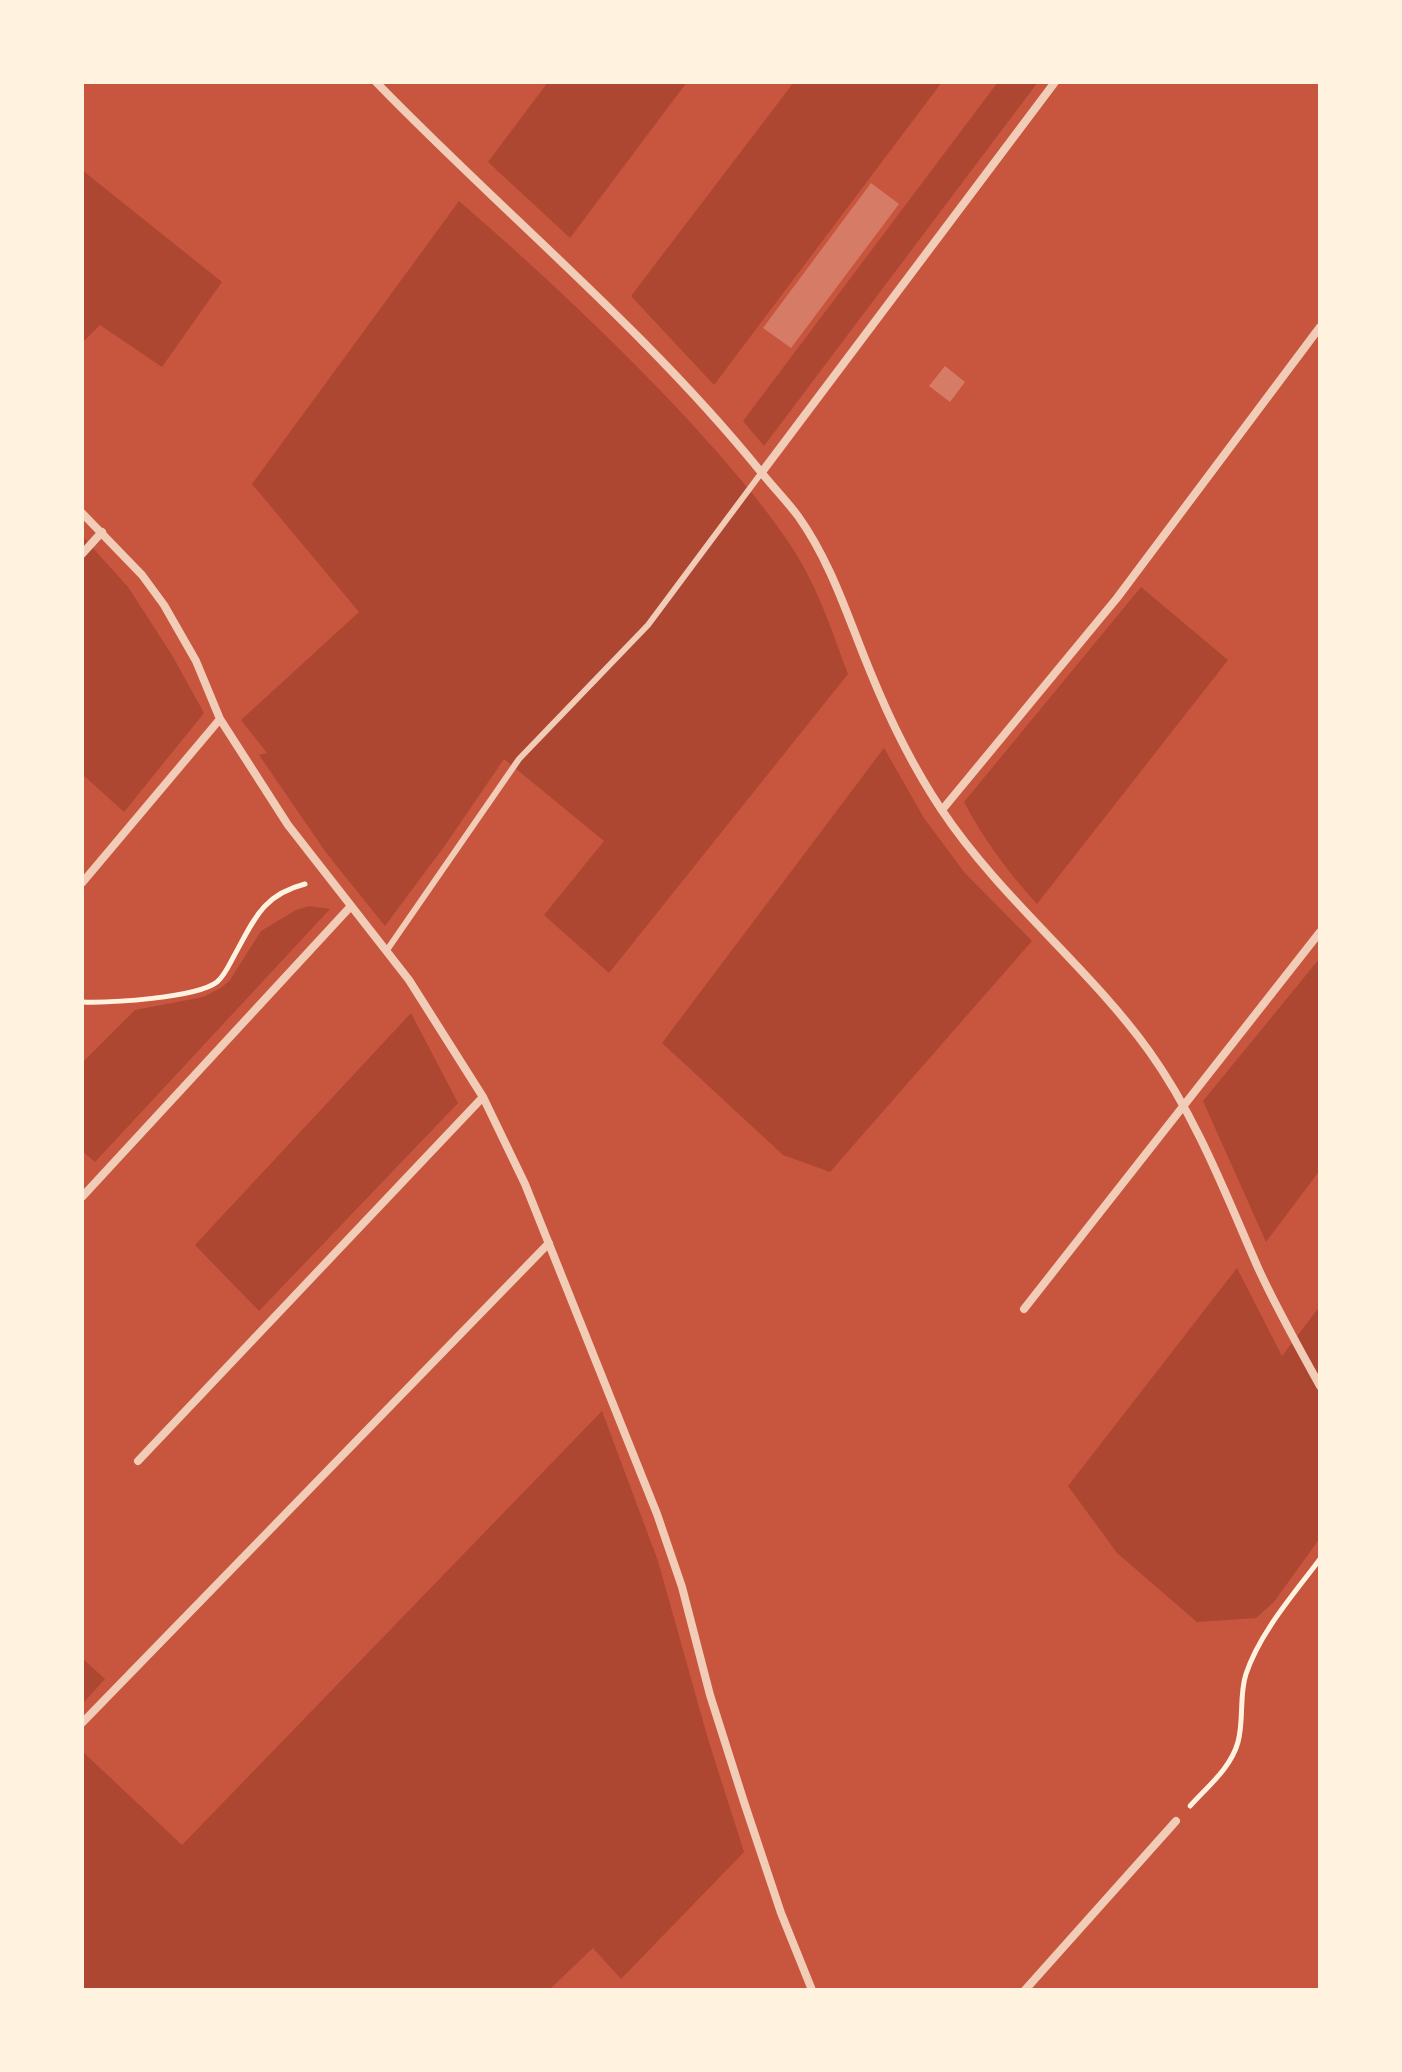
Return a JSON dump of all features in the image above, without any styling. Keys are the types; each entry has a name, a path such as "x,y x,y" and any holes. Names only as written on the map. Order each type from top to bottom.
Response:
{"street":[{"path":"376,82 665,362 729,431 798,516 825,561 879,694 942,810 1019,908 1112,1005 1149,1052 1183,1104 1260,1271 1320,1386"},
{"path":"762,472 1055,82"},
{"path":"942,810 1108,608 1320,327"},
{"path":"82,513 142,575 179,627 220,719 288,825 426,1004 483,1097 525,1184 657,1514 682,1587 710,1695 739,1788 781,1913 812,1990"},
{"path":"82,554 102,532"},
{"path":"82,883 220,719"},
{"path":"82,1197 351,906"},
{"path":"1024,1309 1320,932"},
{"path":"138,1461 483,1097"},
{"path":"82,1723 549,1243"},
{"path":"1025,1990 1176,1821"}],"lane":[{"path":"387,950 519,759 648,625 762,472"}],"path":[{"path":"82,1002 149,998 214,984 229,966 259,911 271,899 289,888 329,878"},
{"path":"1176,1821 1226,1767 1238,1743 1245,1676 1254,1655 1283,1608 1320,1559"}],"shaded area":[{"path":"548,82 687,82 570,238 488,162"},
{"path":"794,82 942,82 714,385 631,296"},
{"path":"998,82 1038,82 764,446 743,421"},
{"path":"82,170 222,282 162,367 100,325 82,343"},
{"path":"459,201 608,337 744,483 780,530 809,576 848,674 609,973 544,915 604,841 504,759 385,926 327,854 259,755 267,753 241,720 359,612 252,484"},
{"path":"82,536 128,587 172,655 204,713 124,812 82,774"},
{"path":"1141,587 1228,660 1037,904 997,855 964,802"},
{"path":"884,748 924,818 964,872 1032,941 830,1172 783,1155 662,1043"},
{"path":"309,906 330,909 95,1162 82,1151 82,1063 135,1010 203,997 221,988 230,980 261,931 296,910"},
{"path":"1320,958 1320,1170 1266,1242 1203,1101"},
{"path":"411,1013 458,1103 259,1311 195,1245"},
{"path":"1237,1268 1282,1356 1320,1306 1320,1538 1274,1602 1256,1618 1197,1622 1117,1553 1068,1486"},
{"path":"602,1411 658,1561 708,1739 744,1852 621,1979 593,1948 549,1990 82,1990 82,1751 182,1845"},
{"path":"82,1658 105,1679 82,1704"}],"building":[{"path":"871,183 899,204 791,348 763,328"},
{"path":"945,366 965,382 950,402 929,386"}]}
